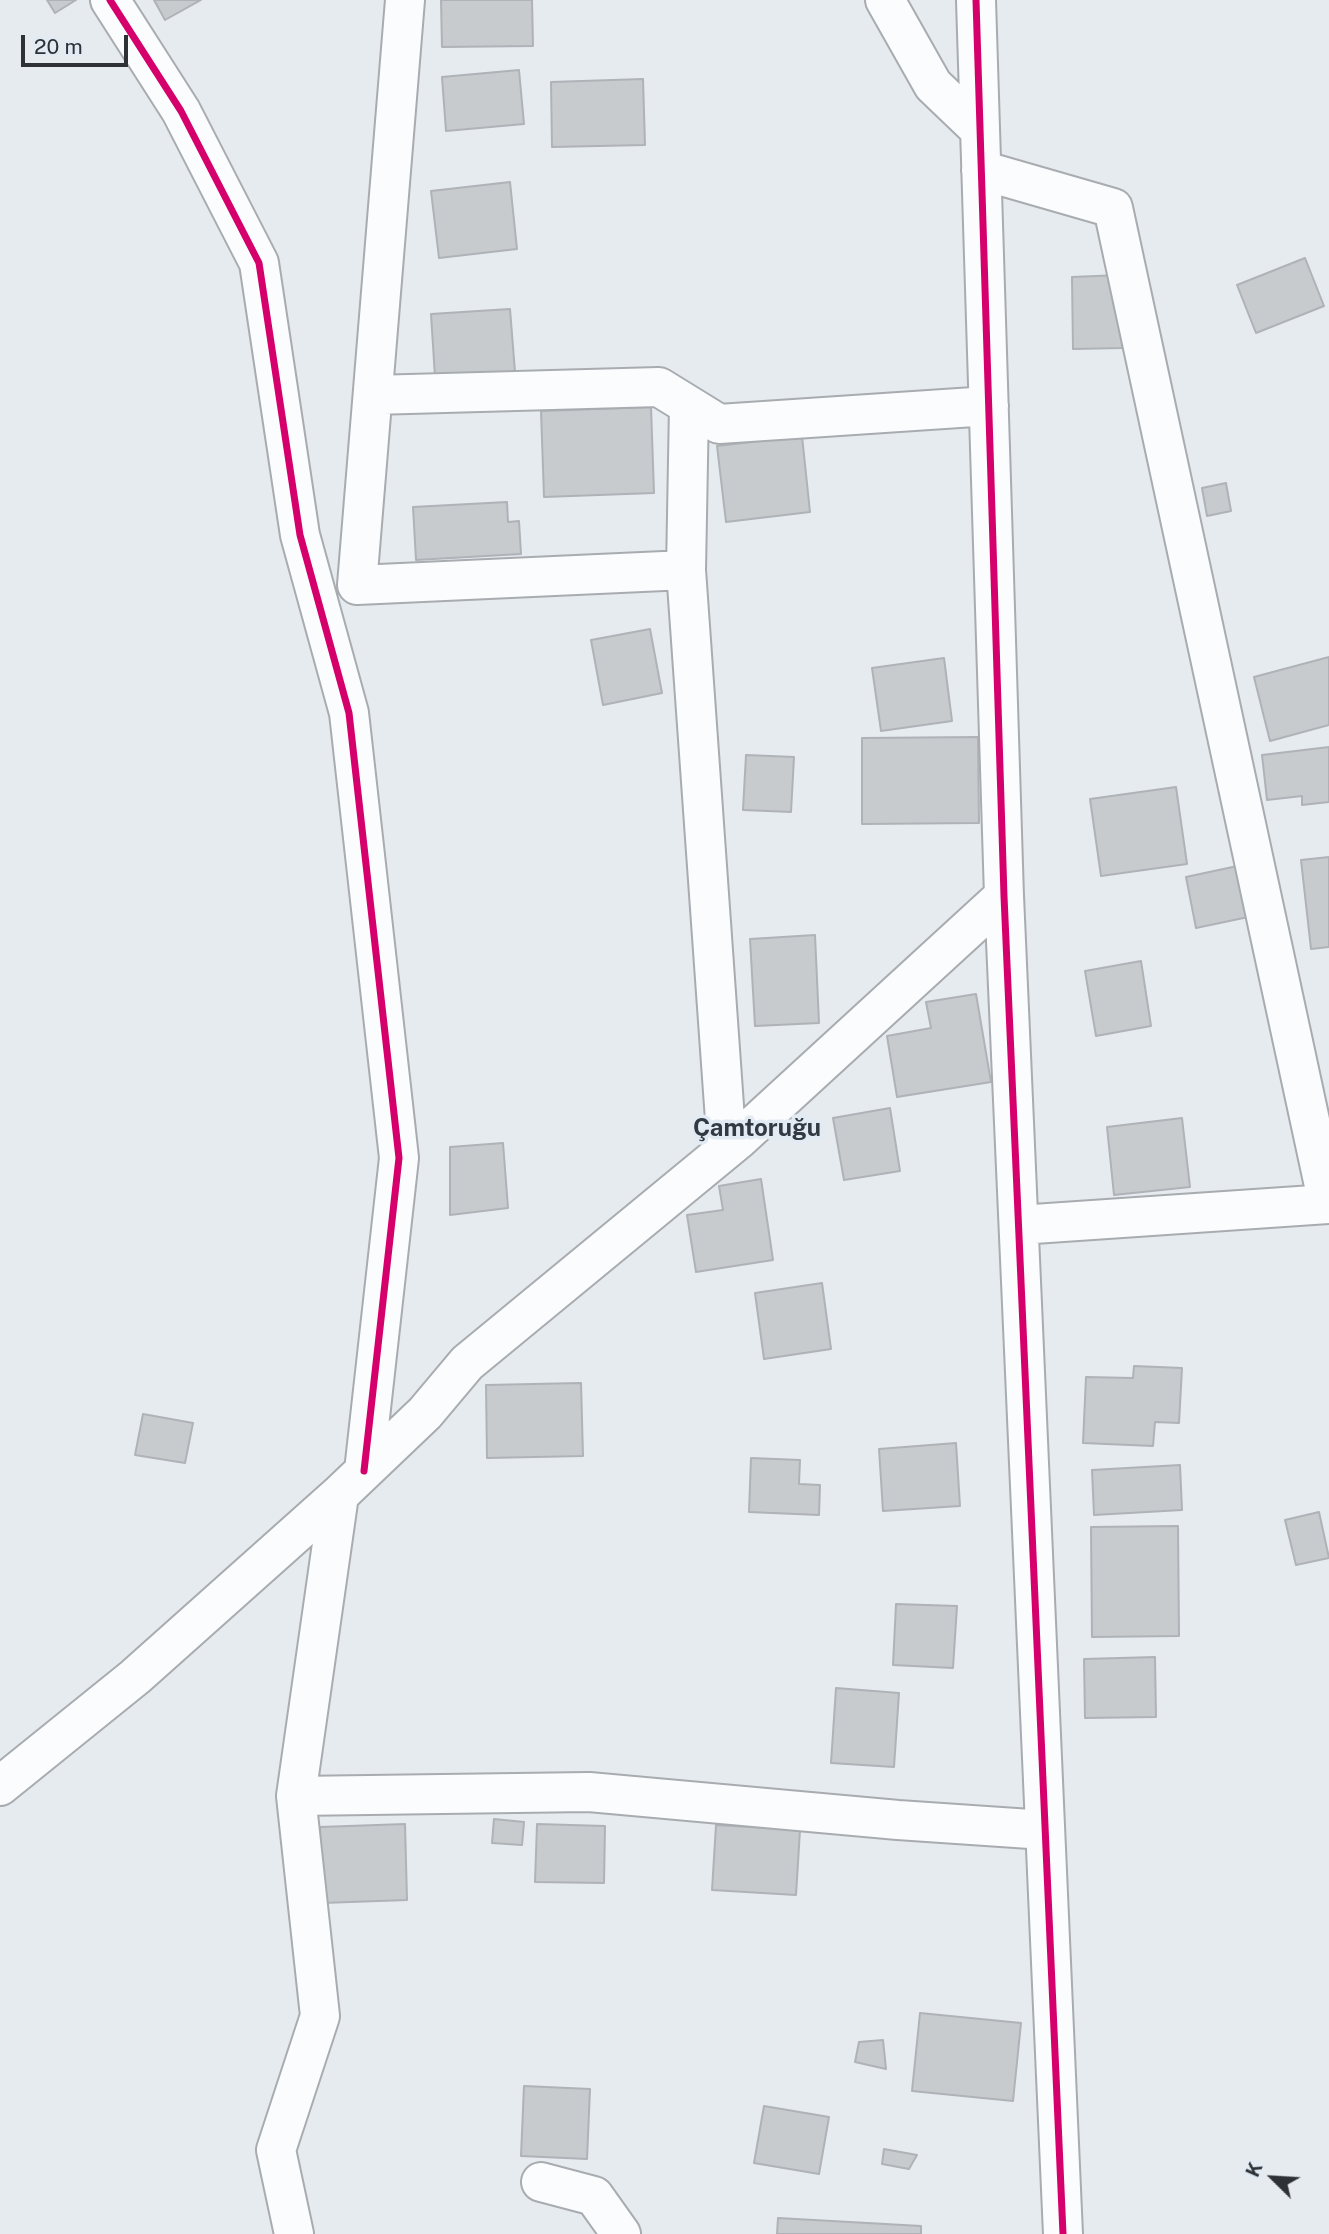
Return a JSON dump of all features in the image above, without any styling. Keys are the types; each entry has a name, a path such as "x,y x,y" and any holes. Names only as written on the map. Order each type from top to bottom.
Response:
{"street":[{"path":"110,0 181,111 258,263 300,535 349,713 399,1158 351,1483 296,1796 320,2016 276,2150 294,2234"},
{"path":"405,0 357,585 686,570"},
{"path":"886,0 933,85 980,130"},
{"path":"976,0 1004,896 1063,2234"},
{"path":"981,170 1113,208 1328,1203 1019,1225"},
{"path":"373,395 659,387 719,424 989,406"},
{"path":"689,405 686,570 727,1149"},
{"path":"0,1786 135,1677 351,1483 425,1413 467,1363 727,1149 1004,896"},
{"path":"296,1796 589,1792 898,1821 1045,1830"},
{"path":"541,2182 594,2196 621,2234"}],"building":[{"path":"47,0 76,0 55,13"},
{"path":"154,0 201,0 165,20"},
{"path":"441,0 532,0 533,46 442,47"},
{"path":"519,70 524,124 446,131 442,77"},
{"path":"643,79 645,145 552,147 551,82"},
{"path":"510,182 517,249 439,258 431,191"},
{"path":"1305,258 1324,306 1256,333 1237,285"},
{"path":"1121,275 1122,348 1073,349 1072,277"},
{"path":"510,309 515,372 435,377 431,314"},
{"path":"651,407 654,493 544,497 541,411"},
{"path":"802,436 810,512 726,522 717,446"},
{"path":"1226,483 1231,511 1207,516 1202,488"},
{"path":"507,502 508,522 519,521 521,554 416,560 413,507"},
{"path":"650,629 662,693 603,705 591,640"},
{"path":"1329,657 1329,725 1270,741 1254,677"},
{"path":"944,658 952,721 881,731 872,668"},
{"path":"978,737 979,823 862,824 862,738"},
{"path":"1329,747 1329,802 1302,805 1302,796 1267,800 1262,755"},
{"path":"746,755 794,757 791,812 743,810"},
{"path":"1176,787 1187,864 1101,876 1090,799"},
{"path":"1329,857 1329,947 1311,949 1301,860"},
{"path":"1242,865 1253,916 1196,928 1186,877"},
{"path":"815,935 819,1023 755,1026 750,939"},
{"path":"1141,961 1151,1026 1096,1036 1085,971"},
{"path":"976,994 991,1082 897,1097 887,1036 931,1028 926,1002"},
{"path":"890,1108 900,1171 844,1180 833,1118"},
{"path":"1182,1118 1190,1187 1114,1195 1107,1127"},
{"path":"503,1143 508,1208 450,1215 450,1147"},
{"path":"761,1179 773,1260 696,1272 687,1215 723,1210 719,1186"},
{"path":"822,1283 831,1349 764,1359 755,1293"},
{"path":"1134,1366 1182,1368 1179,1423 1155,1422 1153,1446 1083,1443 1086,1377 1133,1378"},
{"path":"581,1383 583,1456 487,1458 486,1385"},
{"path":"143,1414 193,1423 185,1463 135,1455"},
{"path":"956,1443 960,1506 883,1511 879,1449"},
{"path":"751,1458 800,1460 799,1484 820,1485 819,1515 749,1512"},
{"path":"1180,1465 1182,1510 1094,1515 1092,1470"},
{"path":"1319,1512 1329,1558 1296,1565 1285,1520"},
{"path":"1178,1526 1179,1636 1092,1637 1091,1527"},
{"path":"896,1604 957,1606 953,1668 893,1665"},
{"path":"1155,1657 1156,1717 1085,1718 1084,1659"},
{"path":"836,1688 899,1693 894,1767 831,1763"},
{"path":"494,1819 524,1822 522,1845 492,1843"},
{"path":"405,1824 407,1900 322,1903 320,1827"},
{"path":"537,1824 605,1826 604,1883 535,1882"},
{"path":"716,1825 800,1830 796,1895 712,1890"},
{"path":"920,2013 1021,2023 1013,2101 912,2091"},
{"path":"883,2040 886,2069 855,2062 859,2042"},
{"path":"524,2086 590,2089 587,2159 521,2156"},
{"path":"764,2106 829,2117 819,2174 754,2163"},
{"path":"884,2149 917,2155 909,2169 882,2164"},
{"path":"778,2218 921,2226 921,2234 777,2234"}],"cycle path":[{"path":"110,0 181,111 259,263 300,535 349,713 399,1158 364,1471"},
{"path":"976,0 1004,896 1063,2234"}],"district":[{"name":"Çamtoruğu","path":"757,1129"}]}
